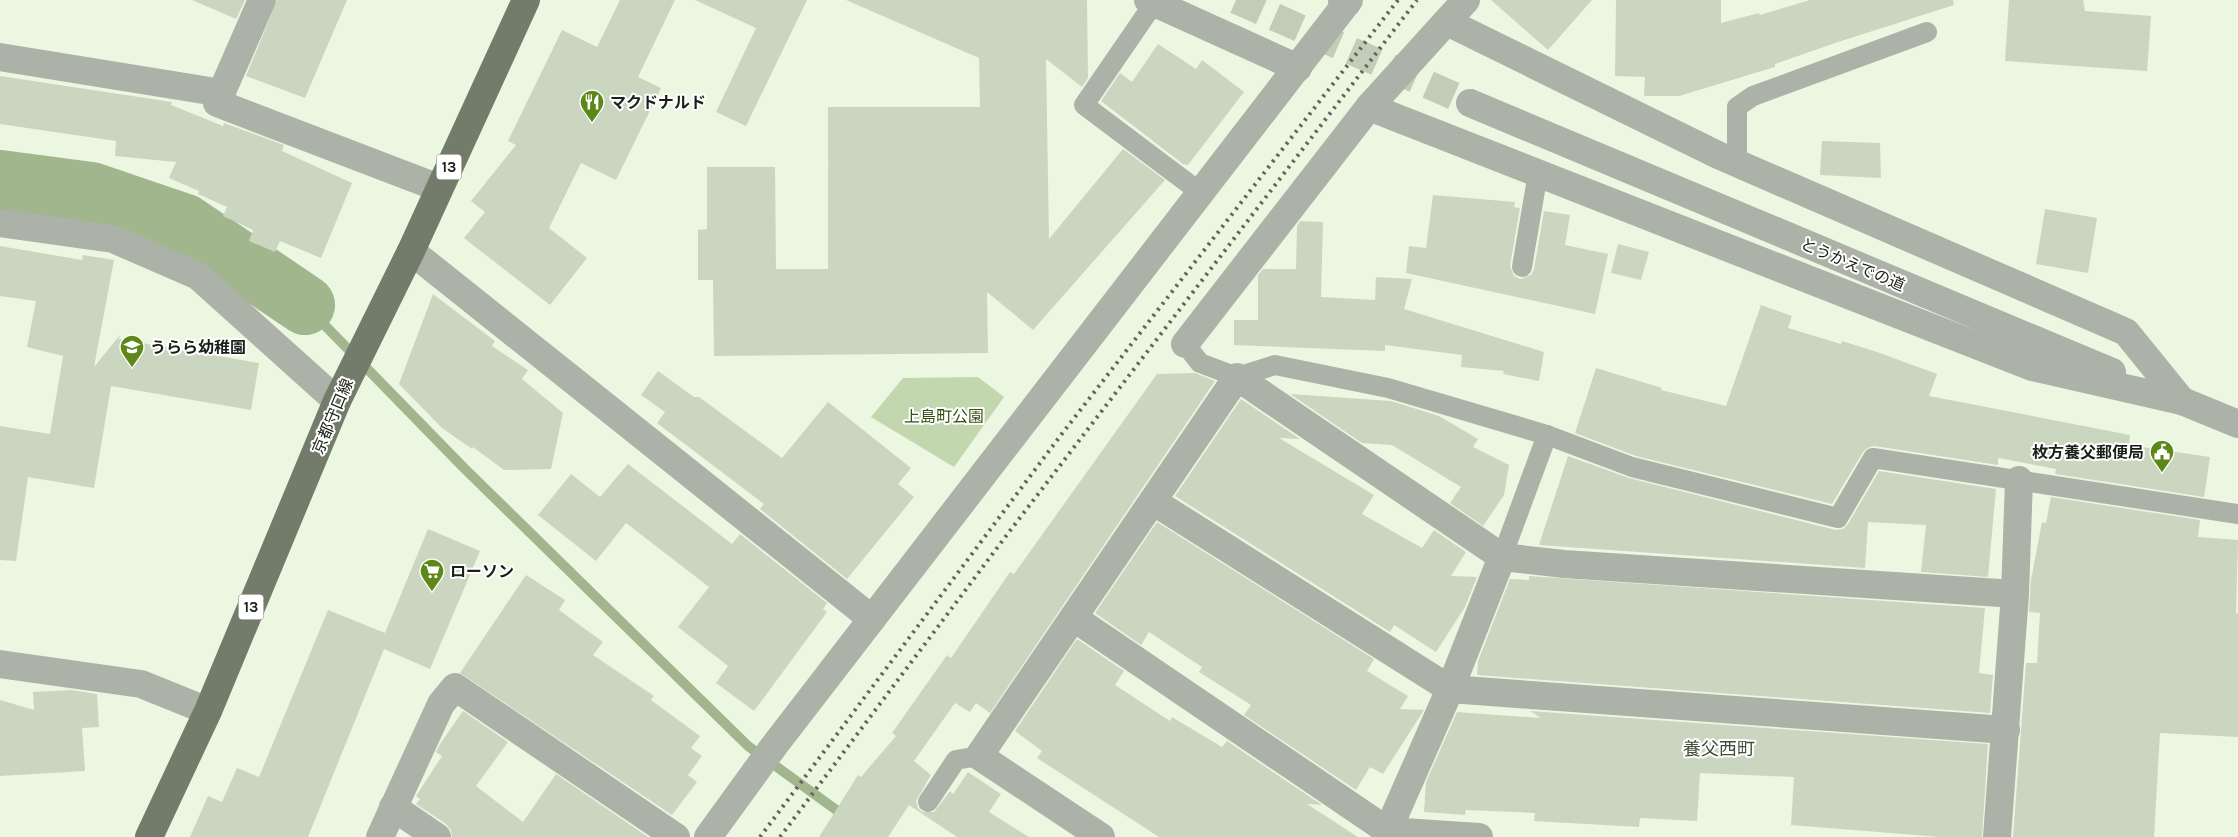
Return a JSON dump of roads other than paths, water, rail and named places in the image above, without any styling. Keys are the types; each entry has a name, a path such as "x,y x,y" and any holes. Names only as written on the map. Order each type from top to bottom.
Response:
{"main road":[{"name":"京都守口線","path":"149,837 208,711 337,401 411,252 526,0"}],"street":[{"path":"262,0 217,103 439,188"},
{"path":"1185,344 1369,107 1466,0"},
{"path":"708,837 750,777 1202,193 1298,68 1346,1"},
{"path":"1151,2 1298,68"},
{"path":"1447,22 1737,163 2126,332 2182,401"},
{"path":"0,57 222,93"},
{"name":"とうかえでの道","path":"1470,103 2238,424"},
{"path":"1369,107 2032,367 2182,401"},
{"path":"0,223 113,239 198,276 337,401"},
{"path":"411,252 872,619"},
{"path":"1101,837 978,756 1154,502 1237,377 1502,557 1564,564 2015,594"},
{"path":"1997,837 2015,594 2019,480"},
{"path":"1154,502 1450,690 2006,730"},
{"path":"1387,834 1450,690 1502,557"},
{"path":"1074,618 1387,834 1479,837"},
{"path":"0,664 141,684 208,711"},
{"path":"380,837 441,704 455,687 676,837"},
{"path":"393,807 437,837"}],"lane":[{"path":"1151,2 1084,104 1202,193"},
{"path":"1737,163 1737,107 1753,96 1927,32"},
{"path":"1522,267 1538,173"},
{"path":"1185,344 1200,363 1237,377 1275,365 1388,388 1547,435 1632,467 1838,518 1873,458 2238,514"},
{"path":"1502,557 1547,435"},
{"path":"928,802 956,760 978,756"}],"waterway":[{"path":"0,180 91,192 185,224 305,305"},
{"path":"305,305 464,468 748,746 846,817"}],"tunnel":[{"path":"1236,0 1470,103"}],"railway":[{"path":"760,837 1061,435 1398,0"},
{"path":"780,837 1009,532 1417,0"}],"place":[{"name":"マクドナルド","path":"592,123"},
{"name":"うらら幼稚園","path":"132,368"},
{"name":"枚方養父郵便局","path":"2162,473"},
{"name":"ローソン","path":"432,592"}],"district":[{"name":"養父西町","path":"1719,749"}],"park label":[{"name":"上島町公園","path":"944,416"}]}
